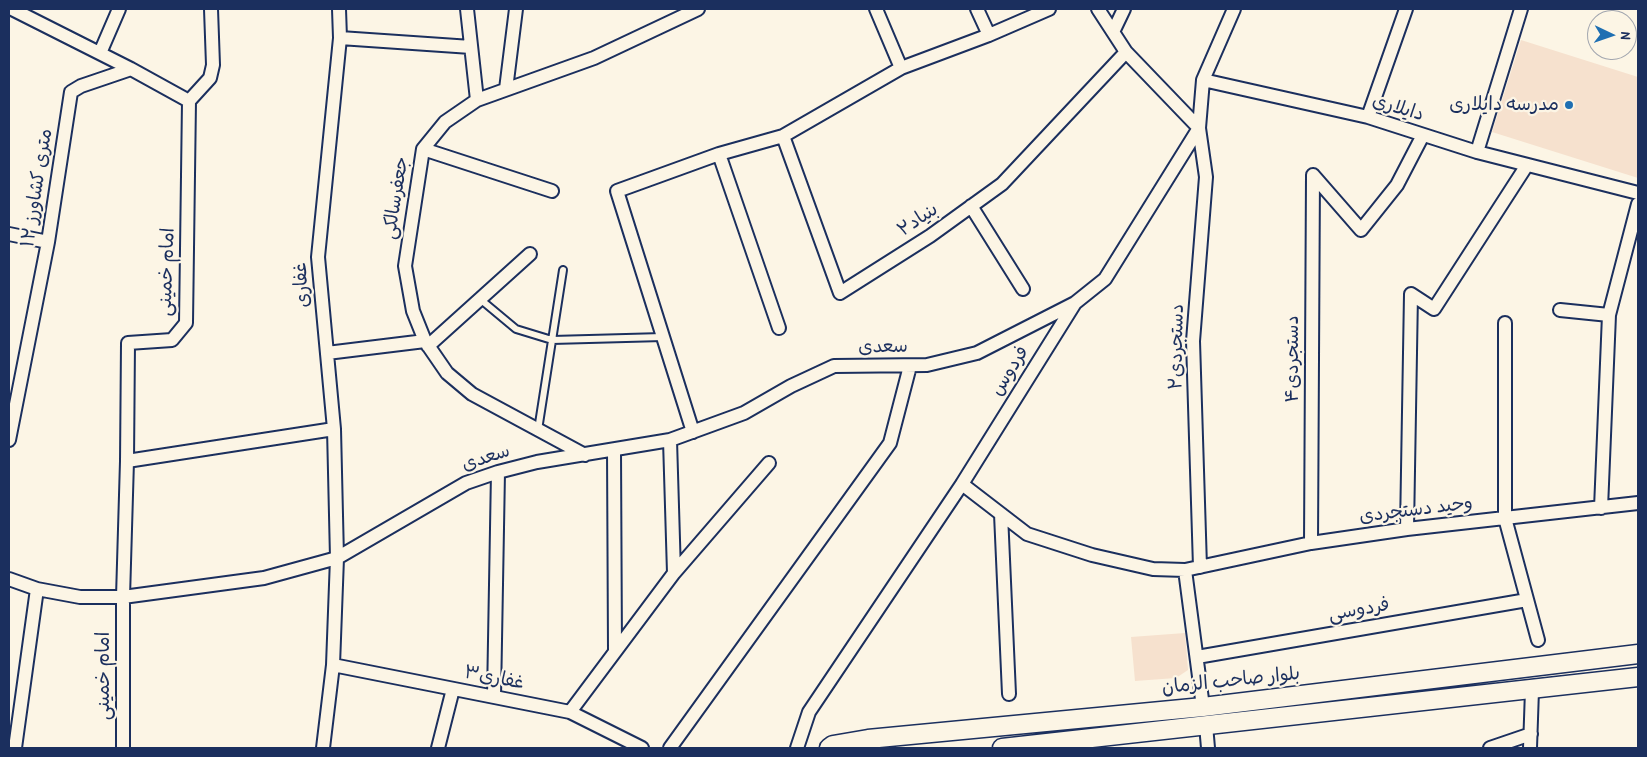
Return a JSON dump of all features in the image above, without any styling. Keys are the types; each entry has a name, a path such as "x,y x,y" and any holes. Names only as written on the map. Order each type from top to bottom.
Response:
{"main road":[{"name":"بلوار صاحب الزمان","path":"829,748 833,745 868,739 929,741 1638,654"},
{"path":"1002,748 1638,677"}],"street":[{"path":"12,9 131,69 189,101 210,78 213,65 211,9"},
{"path":"100,53 119,9"},
{"name":"غفاری","path":"323,748 333,665 337,558 334,429 318,257 340,38 339,9"},
{"path":"467,9 477,100"},
{"path":"506,89 516,9"},
{"name":"جعفرسالکی","path":"585,455 472,394 447,373 427,344 413,311 405,266 423,149 445,122 477,100 594,58 698,9"},
{"path":"876,9 901,68"},
{"path":"977,9 989,36"},
{"path":"693,432 617,191 719,154 783,136 901,68 989,36 1049,9"},
{"path":"1098,9 1126,52 1199,128"},
{"path":"1113,32 1124,9"},
{"name":"فردوس","path":"797,748 808,712 962,484 1074,303 1105,279 1199,128 1203,80 1234,9"},
{"path":"1368,118 1406,9"},
{"path":"1477,152 1522,9"},
{"path":"340,38 471,48"},
{"name":"بنیاد۲","path":"783,136 840,293 930,236 1002,184 1126,52"},
{"name":"۱۲ متری کشاورز","path":"9,440 48,242 71,92 81,86 131,69"},
{"name":"دایلاری","path":"1203,80 1368,118 1477,152 1638,193"},
{"name":"امام خمینی","path":"123,748 123,597 128,343 172,340 186,323 189,101"},
{"name":"دستجردی۲","path":"1199,128 1206,177 1193,341 1200,566"},
{"name":"دستجردی۴","path":"1311,543 1313,175 1361,230 1397,185 1423,135"},
{"path":"423,149 552,191"},
{"path":"719,154 779,328"},
{"path":"1407,529 1411,294 1434,309 1527,165"},
{"path":"1601,508 1609,315 1638,204"},
{"path":"971,206 1023,289"},
{"path":"9,234 48,242"},
{"path":"327,353 427,344 530,254"},
{"name":"سعدی","path":"337,558 466,482 537,462 670,440 744,413 791,386 834,366 927,365 977,353 1074,303"},
{"path":"1560,310 1609,315"},
{"path":"1505,322 1506,518 1538,640"},
{"path":"670,748 890,443 910,366"},
{"path":"127,461 334,429"},
{"path":"670,440 674,573"},
{"path":"614,450 615,651"},
{"path":"570,712 674,573 769,463"},
{"path":"494,697 498,472"},
{"path":"962,484 1027,534 1092,555 1152,569 1185,570 1203,706"},
{"name":"وحید دستجردی","path":"1185,570 1311,543 1407,529 1638,503"},
{"path":"1001,514 1009,694"},
{"path":"9,579 37,589 80,597 123,597 264,578 337,558"},
{"path":"15,748 37,589"},
{"name":"فردوسی","path":"1197,657 1527,600"},
{"name":"غفاری۳","path":"333,665 570,712 642,748"},
{"path":"438,748 453,689"},
{"path":"1530,748 1532,690"},
{"path":"1206,724 1208,748"},
{"path":"1490,748 1531,734"}],"lane":[{"path":"538,430 564,270"},
{"path":"480,299 516,330 552,340 663,337"}],"shaded area":[{"name":"مدرسه دایلاری","path":"1521,40 1638,77 1638,178 1492,132"},
{"path":"1185,633 1188,670 1176,678 1135,681 1131,637"}],"place":[{"name":"مدرسه دایلاری","path":"1569,105"}]}
